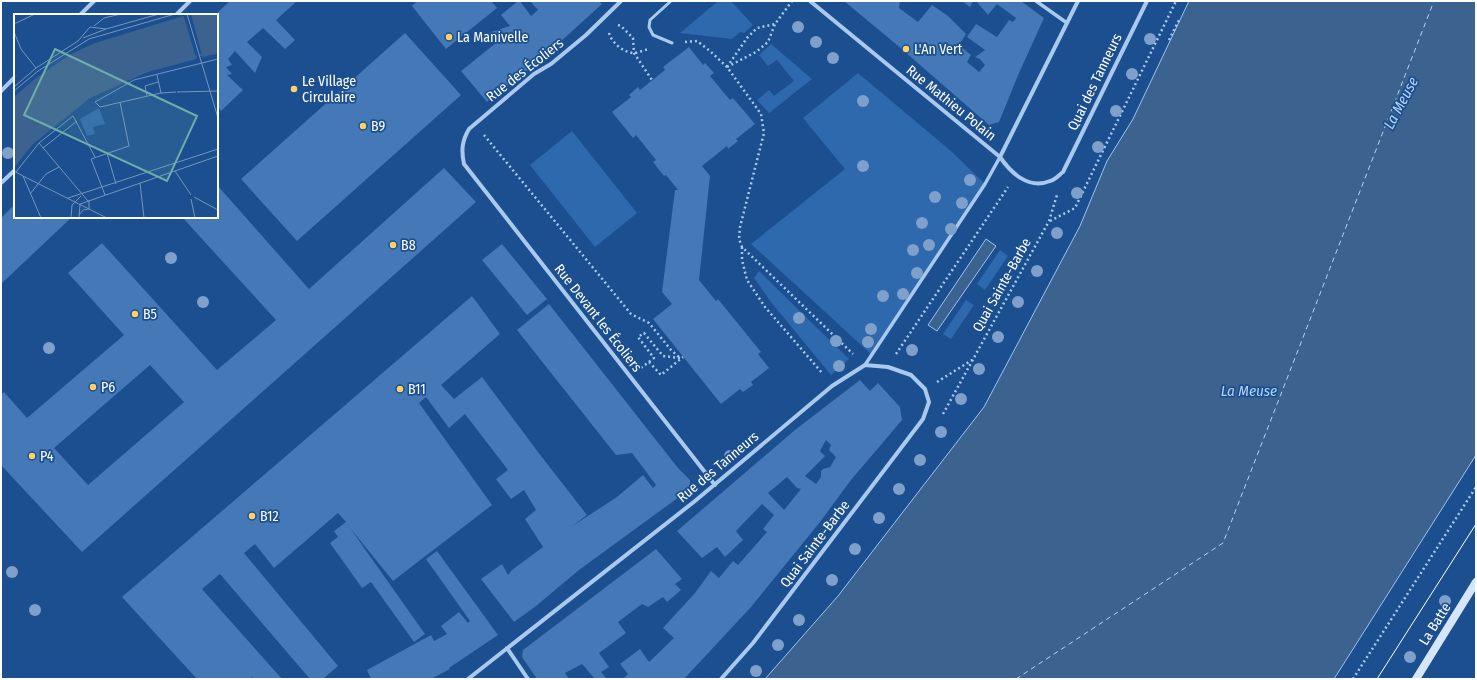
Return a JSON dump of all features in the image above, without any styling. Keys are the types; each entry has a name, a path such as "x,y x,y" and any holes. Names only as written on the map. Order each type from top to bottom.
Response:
{"main road":[{"name":"La Batte","path":"1416,679 1476,582"}],"street":[{"path":"81,14 94,1"},
{"path":"177,14 190,1"},
{"name":"Rue des Écoliers","path":"464,164 461,152 463,140 469,129 534,74 551,64 586,35 621,1"},
{"name":"Rue Mathieu Polain","path":"810,1 1000,156 1006,166 1016,175 1028,182 1040,184 1052,181 1063,172"},
{"path":"1036,1 1067,23"},
{"path":"925,389 911,376 888,367 865,365 985,184 1078,1"},
{"name":"Quai des Tanneurs","path":"1063,172 1147,1"},
{"path":"1,91 14,78"},
{"name":"Rue Devant les Écoliers","path":"464,164 715,485"},
{"path":"1,183 14,171"},
{"name":"Rue des Tanneurs","path":"468,679 715,485 832,386 865,365"},
{"name":"Quai Sainte-Barbe","path":"721,679 753,643 923,419 929,402 925,389"},
{"path":"507,648 528,679"}],"lane":[{"path":"671,1 650,20 649,27 653,35 672,43"}],"path":[{"path":"727,67 756,52 768,42 775,24 792,1"},
{"name":"Quai Sainte-Barbe","path":"939,420 1049,221 1075,208 1176,1"},
{"path":"1169,40 1180,18"},
{"path":"727,67 747,38 757,28 775,24"},
{"path":"622,26 633,38 634,53 652,80"},
{"path":"610,37 622,49 634,53 672,43 697,41 727,67 761,114 764,133 740,227 739,239 742,247 742,260 747,280 765,307 827,379"},
{"path":"492,145 630,314 649,323 671,350 682,358"},
{"path":"888,367 1006,191"},
{"path":"742,247 865,365"},
{"path":"644,332 663,356 682,358 661,375 649,362 654,358 638,337 644,332"},
{"path":"925,389 973,359"},
{"path":"1353,679 1476,487"}],"shaded area":[{"path":"718,1 731,1 753,25 744,33 740,32 732,39 680,33"},
{"path":"771,44 812,79 769,113 757,100 769,90 774,96 794,81 777,60 768,66 759,55"},
{"path":"858,73 951,151 985,184 872,355 751,244 845,169 803,118"},
{"path":"572,131 637,213 595,247 530,165"},
{"path":"1000,250 1008,256 985,290 977,284"},
{"path":"759,271 849,359 831,375 771,302 754,278"},
{"path":"966,300 974,305 951,339 943,334"}],"water":[{"name":"La Meuse","path":"1189,1 1476,1 1476,455 1334,679 765,679 838,596 984,407 1080,226 1107,161 1133,119"},
{"path":"986,239 996,246 937,331 928,325"}],"building":[{"path":"230,1 297,1 276,20 295,40 285,49 263,28 247,42 262,57 255,73 235,51 228,59 232,65 226,67 232,74 227,75 243,90 221,111 218,107 218,14 216,14"},
{"name":"La Manivelle","path":"417,1 491,1 497,8 446,49 412,6"},
{"path":"520,1 531,16 538,10 530,1 599,1 602,4 538,62 487,102 461,71 496,43 488,33 510,26 501,15"},
{"path":"844,1 900,1 899,8 918,22 932,5 948,16 966,34 959,45 971,55 967,62 979,72 985,65 980,59 975,57 985,50 967,37 976,24 997,37 1009,20 1013,22 1016,18 997,4 988,15 976,1 1021,1 1044,18 999,122 989,125"},
{"path":"962,1 973,1 970,7"},
{"name":"B9","path":"405,33 461,95 297,241 241,179"},
{"path":"689,47 703,65 705,63 714,73 710,76 730,100 733,98 755,124 736,139 738,141 728,149 727,146 702,166 710,176 699,280 716,301 718,299 761,352 758,354 769,368 751,382 753,385 743,392 740,389 721,404 653,319 672,304 662,292 675,190 678,190 653,162 656,160 636,135 633,138 612,112 631,97 629,95 638,87 640,90 665,70 663,67"},
{"path":"444,168 476,202 82,552 1,465 1,395 4,392 27,418 124,335 68,273 102,243 217,370 276,320 183,218 218,218 218,186 309,289","holes":["150,365 184,402 88,485 54,448"]},
{"path":"14,205 14,218 71,218 1,284 1,218"},
{"path":"502,244 547,299 527,315 482,260"},
{"path":"472,296 500,334 441,385 454,399 482,377 587,515 571,527 617,497 643,475 653,488 656,485 632,453 616,455 517,330 549,304 678,468 690,480 690,489 579,570 536,606 514,622 481,579 502,564 508,575 512,570 543,547 525,519 536,510 524,490 511,499 496,479 508,470 465,414 449,428 426,397 419,403 492,505 393,581 350,528 425,634 414,642 371,582 362,588 330,543 338,537 334,531 346,522 338,513 274,568 255,544 244,553 338,666 323,679 310,679 220,574 202,589 282,679 254,679 252,677 250,679 197,679 122,597"},
{"path":"860,380 870,391 878,383 900,407 902,420 851,480 820,522 751,607 684,679 623,679 628,674 620,664 640,649 649,662 674,638 663,628 695,593 711,571 719,578 733,561 738,565 767,532 763,529 774,515 762,504 736,531 743,540 725,557 717,547 702,558 677,531 795,430","holes":["826,440 831,445 829,450 836,457 830,467 821,471 821,477 816,484 805,476 825,456 820,451","787,477 797,488 801,489 784,510 768,493"]},
{"path":"656,549 682,579 675,584 681,590 667,602 663,597 648,607 642,604 618,622 626,633 599,653 609,667 601,672 607,679 595,679 582,664 565,673 569,679 537,679 522,657 523,650"},
{"path":"437,551 498,635 449,668 450,669 431,679 371,679 367,670 431,635 434,641 447,634 441,626 459,612 468,623 470,621 426,559"}],"ferry route":[{"path":"1016,679 1223,543 1434,1"}],"tram line":[{"path":"1377,679 1476,524"}],"place":[{"name":"La Manivelle","path":"449,37"},
{"name":"L'An Vert","path":"906,49"},
{"name":"Le Village Circulaire","path":"294,89"},
{"name":"B9","path":"363,126"},
{"name":"B8","path":"393,245"},
{"name":"B5","path":"135,314"},
{"name":"P6","path":"93,387"},
{"name":"B11","path":"400,389"},
{"name":"P4","path":"32,456"},
{"name":"B12","path":"252,516"}]}
